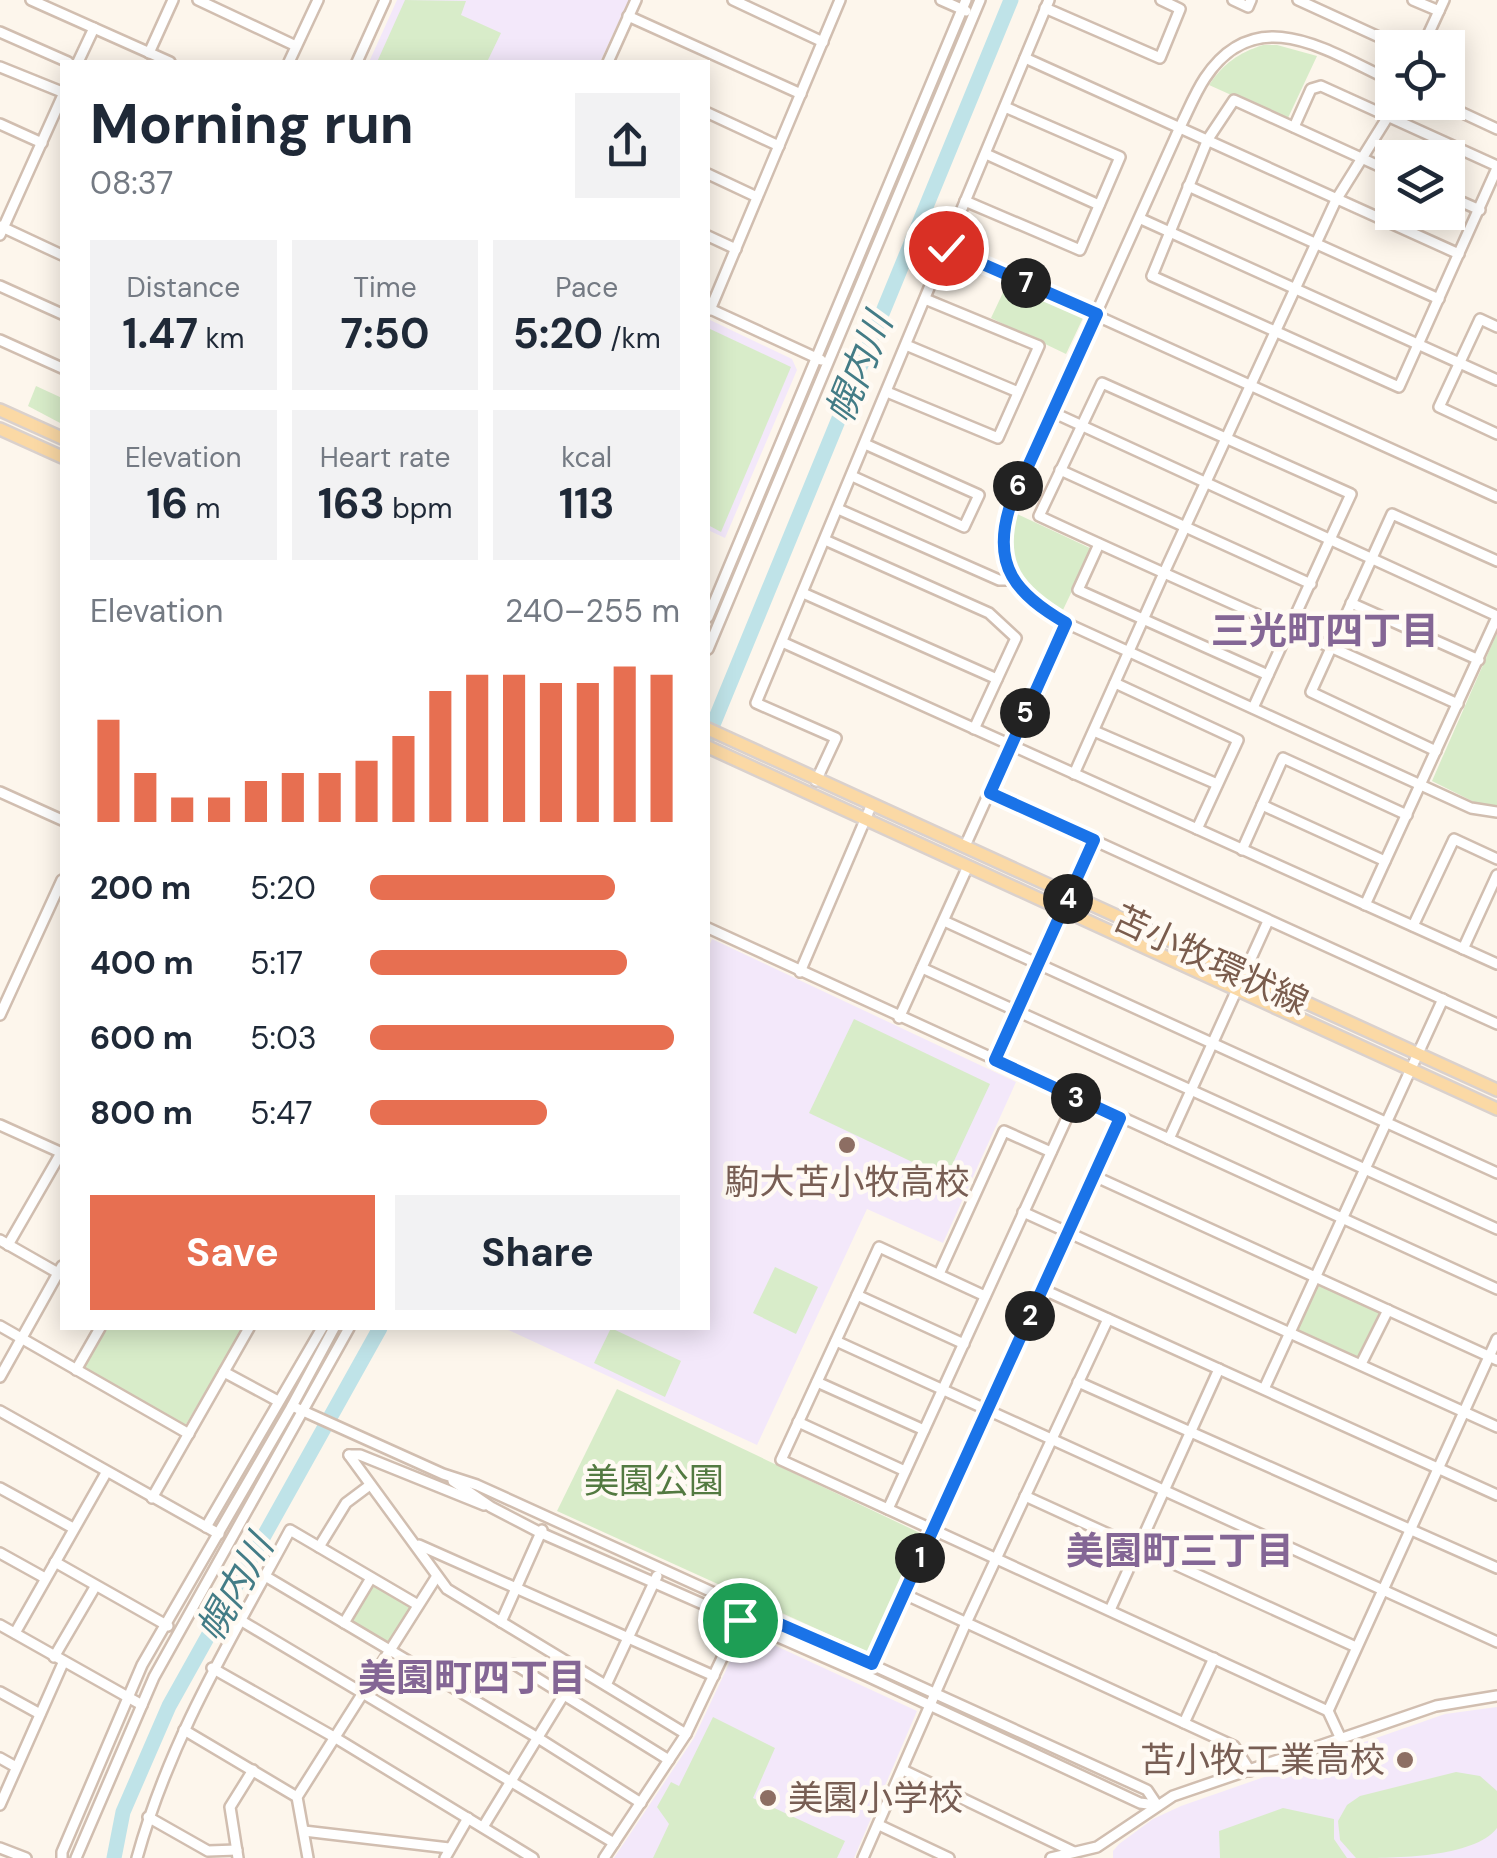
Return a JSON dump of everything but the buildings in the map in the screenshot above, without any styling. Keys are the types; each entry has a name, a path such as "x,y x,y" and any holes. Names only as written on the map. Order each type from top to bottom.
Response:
{"main road":[{"path":"0,410 60,437"},
{"path":"0,429 60,456"},
{"name":"苫小牧環状線","path":"710,730 1497,1090"},
{"name":"苫小牧環状線","path":"712,749 1497,1109"}],"street":[{"path":"31,0 165,60"},
{"path":"148,53 172,0"},
{"path":"198,0 296,46"},
{"path":"290,60 318,0"},
{"path":"358,60 385,0"},
{"path":"609,60 636,0"},
{"path":"732,0 823,42"},
{"path":"710,307 840,0"},
{"path":"941,0 964,5 974,15"},
{"path":"710,644 980,0"},
{"path":"816,781 836,738 756,702 1047,4 1160,58 1180,9 1161,0"},
{"path":"1233,0 1248,6 1250,0"},
{"path":"1298,0 1375,35"},
{"path":"1414,0 1439,12"},
{"path":"1430,30 1444,0"},
{"path":"710,612 964,5"},
{"path":"628,16 801,94"},
{"path":"79,60 94,28"},
{"path":"0,32 63,60"},
{"path":"1375,73 1305,41 1278,35 1236,45 1218,61 1203,81 1180,127 1010,506 1002,530 1005,558 1012,580 1032,603 1066,623 1470,808 1497,812"},
{"path":"1025,58 1459,254"},
{"path":"0,67 60,94"},
{"path":"1294,127 1310,89 1321,86 1375,111"},
{"path":"60,100 1,230 60,254"},
{"path":"1375,165 1234,100 1208,139 1152,276 1399,387 1497,167 1394,120"},
{"path":"965,201 1080,250 1120,158 1004,107"},
{"path":"710,114 779,146"},
{"path":"1465,114 1497,129"},
{"path":"1074,774 1336,200 1389,120"},
{"path":"0,124 42,142"},
{"path":"986,154 1099,205"},
{"path":"710,175 757,197"},
{"path":"1188,186 1440,298"},
{"path":"1465,203 1480,210"},
{"path":"1141,219 1497,380"},
{"path":"710,237 736,249"},
{"path":"946,248 1497,497"},
{"path":"0,286 60,313"},
{"path":"887,392 998,438 1039,346 925,298"},
{"path":"710,309 828,364"},
{"path":"1497,327 1480,319 1439,407 1497,434"},
{"path":"0,340 60,367"},
{"path":"906,344 1018,392"},
{"path":"1254,708 1268,675 1290,630 1351,494 1102,383 1039,516 1163,574 1290,630 1331,647 1458,704"},
{"path":"1052,412 1497,616 1365,905"},
{"path":"852,476 964,527 979,496 865,444"},
{"path":"1060,470 1311,584"},
{"path":"838,509 999,580 1012,580"},
{"path":"1436,752 1311,692 1392,514 1497,560"},
{"path":"825,540 989,613 1016,638 974,728"},
{"path":"1100,544 1078,590 1268,675"},
{"path":"803,593 997,679"},
{"path":"1351,603 1479,660"},
{"path":"966,846 1066,623"},
{"path":"782,642 1497,964"},
{"path":"1115,683 1238,740 1197,829"},
{"path":"1094,731 1217,784"},
{"path":"1242,850 1283,758 1407,815"},
{"path":"0,792 60,819"},
{"path":"990,793 1497,1024"},
{"path":"1262,805 1385,862"},
{"path":"800,972 871,806"},
{"path":"1413,926 1454,839 1497,859"},
{"path":"995,1060 1094,840"},
{"path":"899,1018 968,866"},
{"path":"1463,949 1497,875"},
{"path":"0,1015 60,884"},
{"path":"944,920 1497,1173"},
{"path":"1169,1138 1268,921"},
{"path":"710,929 1497,1289"},
{"path":"922,968 1497,1229"},
{"path":"1264,1389 1443,999"},
{"path":"888,1509 1076,1098"},
{"path":"867,1676 1120,1118"},
{"path":"0,1126 60,1152"},
{"path":"938,1274 1004,1130 1051,1152"},
{"path":"0,1377 60,1269 4,1243 60,1156"},
{"path":"1094,1176 1493,1358"},
{"path":"1024,1212 1497,1427"},
{"path":"986,1296 879,1247 781,1460 1328,1711 1341,1739"},
{"path":"1042,1289 1497,1496"},
{"path":"856,1295 964,1344"},
{"path":"1362,1364 1388,1310"},
{"path":"863,1858 966,1624 1108,1319"},
{"path":"0,1326 189,1434"},
{"path":"76,1370 99,1330"},
{"path":"152,1498 248,1330"},
{"path":"206,1527 321,1330"},
{"path":"62,1858 128,1698 165,1625 217,1534 301,1411 333,1330"},
{"path":"76,1858 142,1705 179,1633 348,1330"},
{"path":"1328,1711 1463,1412 1493,1358 1497,1339"},
{"path":"836,1341 1497,1642"},
{"path":"1110,1610 1219,1370"},
{"path":"224,1372 278,1401"},
{"path":"817,1382 924,1430"},
{"path":"1078,1382 1497,1568"},
{"path":"301,1411 443,1474 477,1484 936,1693 1146,1790 1157,1805"},
{"path":"0,1412 230,1540"},
{"path":"798,1422 905,1471"},
{"path":"491,1507 349,1454 446,1589 686,1734"},
{"path":"14,1633 106,1472"},
{"path":"443,1474 491,1507 540,1533 867,1676 1140,1802 1157,1805"},
{"path":"319,1548 346,1503 370,1485"},
{"path":"0,1488 72,1528"},
{"path":"1025,1496 1356,1647"},
{"path":"501,1622 548,1519"},
{"path":"137,1858 148,1817 212,1668 290,1530 418,1605"},
{"path":"416,1544 714,1676"},
{"path":"0,1553 45,1578"},
{"path":"54,1562 179,1633"},
{"path":"606,1685 660,1569"},
{"path":"265,1576 641,1803"},
{"path":"308,1858 297,1796 437,1576"},
{"path":"344,1623 371,1578"},
{"path":"0,1805 40,1714 58,1660 96,1587"},
{"path":"904,1594 1234,1746 1250,1771"},
{"path":"604,1858 686,1734 745,1609"},
{"path":"240,1620 614,1843"},
{"path":"0,1626 142,1705"},
{"path":"1184,1723 1214,1658"},
{"path":"514,1664 669,1760"},
{"path":"212,1668 334,1736 532,1858"},
{"path":"484,1827 580,1670"},
{"path":"0,1692 40,1714"},
{"path":"1051,1858 1097,1847 1173,1796 1436,1706 1497,1696"},
{"path":"184,1730 297,1796"},
{"path":"0,1758 16,1767"},
{"path":"148,1817 208,1850 237,1854 230,1808 252,1770"},
{"path":"902,1770 1074,1852"},
{"path":"304,1832 447,1853 468,1818"},
{"path":"879,1825 949,1858"},
{"path":"1097,1847 1103,1858"},
{"path":"0,1848 26,1858"}],"shaded area":[{"path":"397,0 629,0 601,60 370,60"},
{"path":"710,320 792,359 797,370 725,538 710,531"},
{"name":"駒大苫小牧高校","path":"712,939 1016,1082 943,1243 867,1209 757,1445 508,1330 710,1330"},
{"name":"美園小学校","path":"743,1634 917,1711 854,1858 614,1858 694,1738"},
{"name":"苫小牧工業高校","path":"1497,1707 1497,1858 1113,1858 1119,1844 1153,1819 1181,1806 1445,1714"}],"green space":[{"path":"405,0 466,1 461,15 501,33 488,60 378,60"},
{"path":"1263,45 1317,56 1287,120 1209,85 1232,60"},
{"path":"1008,282 1083,318 1066,354 991,318"},
{"path":"710,329 791,367 721,532 710,526"},
{"path":"36,386 60,397 60,423 28,406"},
{"path":"1015,513 1092,549 1062,612 1035,594 1016,573 1009,546"},
{"path":"1497,633 1496,806 1474,802 1432,781"},
{"path":"854,1019 990,1084 946,1178 809,1113"},
{"path":"775,1267 818,1287 796,1334 753,1313"},
{"path":"1316,1276 1388,1310 1361,1364 1291,1332"},
{"path":"104,1330 242,1330 185,1426 88,1371 84,1365"},
{"path":"610,1330 681,1361 665,1397 594,1363"},
{"name":"美園公園","path":"617,1389 920,1533 922,1537 870,1653 557,1511"},
{"path":"371,1578 418,1605 389,1651 344,1623"},
{"path":"713,1717 775,1748 753,1798 845,1841 837,1858 653,1858 669,1824 657,1807 671,1782 679,1786"},
{"path":"1456,1772 1480,1776 1497,1791 1497,1828 1486,1838 1452,1851 1372,1858 1356,1858 1340,1840 1338,1821 1347,1805 1360,1796"},
{"path":"1283,1808 1334,1819 1334,1839 1347,1858 1220,1858 1219,1831"}],"waterway":[{"name":"幌内川","path":"710,732 1011,0"},
{"name":"幌内川","path":"114,1858 123,1812 169,1706 379,1330"}],"place":[{"name":"駒大苫小牧高校","path":"847,1145"},
{"name":"苫小牧工業高校","path":"1405,1760"},
{"name":"美園小学校","path":"768,1798"}],"district":[{"name":"三光町四丁目","path":"1325,631"},
{"name":"美園町三丁目","path":"1180,1551"},
{"name":"美園町四丁目","path":"472,1678"}],"route":[{"path":"740,1620 745,1609 872,1664 1120,1118 995,1060 1094,840 990,793 1066,623 1032,603 1012,580 1002,530 1097,314 946,248"}]}
